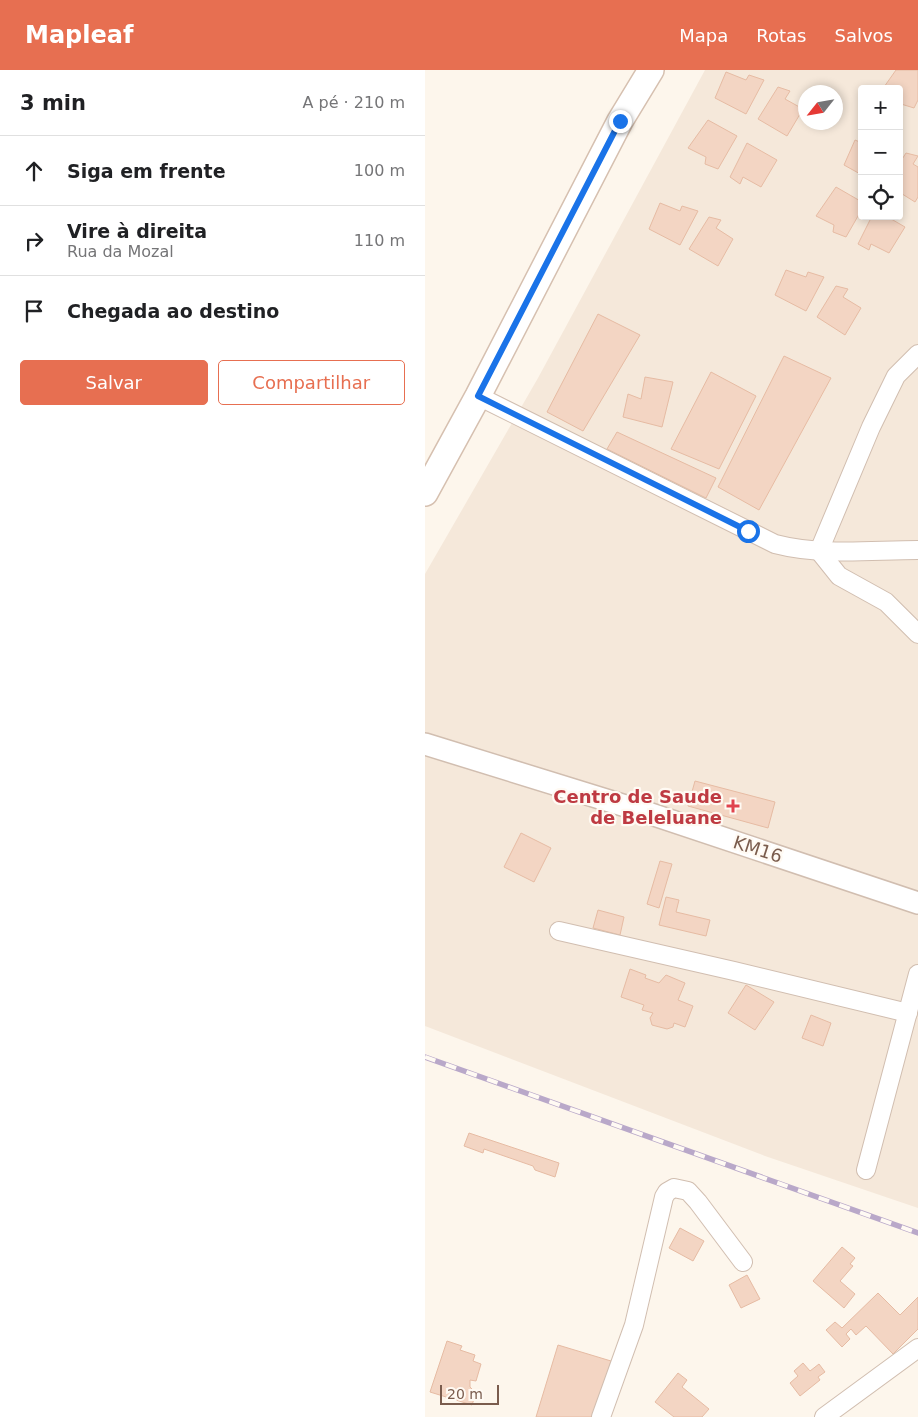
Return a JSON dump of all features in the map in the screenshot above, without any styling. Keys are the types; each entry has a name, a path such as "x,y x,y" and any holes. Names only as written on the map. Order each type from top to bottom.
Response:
{"main road":[{"path":"425,493 478,396 620,121 651,70"}],"street":[{"path":"819,551 871,427 896,376 918,354"},
{"path":"478,396 775,544 796,549 819,551 918,550"},
{"path":"819,551 839,576 886,602 918,634"},
{"name":"KM16","path":"425,744 645,812 918,902"},
{"path":"559,931 908,1013"},
{"path":"866,1170 918,974"},
{"path":"601,1417 634,1324 664,1196 667,1192 674,1188 688,1191 699,1202 743,1262"},
{"path":"824,1417 918,1348"}],"shaded area":[{"path":"705,70 918,70 918,1208 765,1156 425,1026 425,574 538,378"}],"building":[{"path":"896,70 918,70 918,100 914,108 903,105 903,85 885,85"},
{"path":"726,72 746,80 749,75 764,80 746,114 715,98"},
{"path":"778,87 790,91 785,99 798,106 798,117 787,136 758,119"},
{"path":"708,120 737,136 718,169 705,164 706,157 688,148"},
{"path":"855,140 858,141 858,173 844,165"},
{"path":"747,143 777,160 761,187 743,177 740,184 730,177"},
{"path":"906,153 918,156 913,164 918,167 918,197 915,202 903,194 903,158"},
{"path":"836,187 858,200 858,216 846,237 833,232 834,225 816,216"},
{"path":"660,203 680,211 682,206 698,211 680,245 649,229"},
{"path":"709,217 721,220 716,228 733,239 718,266 689,249"},
{"path":"870,220 893,220 905,227 889,253 871,244 869,250 858,244"},
{"path":"786,270 806,277 808,272 824,277 806,311 775,295"},
{"path":"836,286 848,289 843,297 861,308 845,335 817,317"},
{"path":"598,314 640,335 583,431 547,412"},
{"path":"784,356 831,378 759,510 718,487"},
{"path":"711,372 756,396 719,469 671,449"},
{"path":"645,377 673,382 662,427 623,417 628,394 641,399"},
{"path":"617,432 716,478 706,498 607,449"},
{"path":"695,781 775,802 768,828 688,806"},
{"path":"521,833 551,848 534,882 504,867"},
{"path":"660,861 672,864 659,908 647,904"},
{"path":"666,897 679,900 676,912 710,920 706,936 659,925"},
{"path":"598,910 624,917 620,935 593,928"},
{"path":"630,969 646,975 645,978 659,983 666,975 685,983 678,1000 693,1006 685,1027 674,1023 673,1027 667,1029 652,1025 650,1018 653,1013 642,1010 644,1005 621,997"},
{"path":"746,985 774,1002 755,1030 728,1013"},
{"path":"811,1015 831,1023 823,1046 802,1038"},
{"path":"469,1133 559,1163 555,1177 535,1170 533,1166 484,1149 483,1153 464,1146"},
{"path":"680,1228 704,1241 693,1261 669,1248"},
{"path":"842,1247 855,1258 850,1264 853,1266 840,1281 855,1294 844,1308 813,1281"},
{"path":"747,1275 760,1299 741,1308 729,1285"},
{"path":"878,1293 900,1315 918,1297 918,1329 893,1354 866,1326 856,1335 851,1329 846,1334 850,1339 842,1347 826,1330 835,1322 842,1328"},
{"path":"447,1341 462,1346 460,1350 475,1355 473,1361 481,1364 476,1381 470,1380 470,1387 476,1393 472,1405 430,1392"},
{"path":"558,1345 611,1361 594,1417 536,1417"},
{"path":"803,1363 810,1371 819,1364 825,1372 818,1377 820,1380 800,1396 790,1383 798,1376 794,1371"},
{"path":"678,1373 687,1380 682,1387 709,1409 702,1417 674,1417 655,1402"}],"railway":[{"path":"425,1057 918,1233"}],"place":[{"name":"Centro de Saude de Beleluane","path":"733,806"}],"route":[{"path":"620,121 478,396 748,531"}]}
